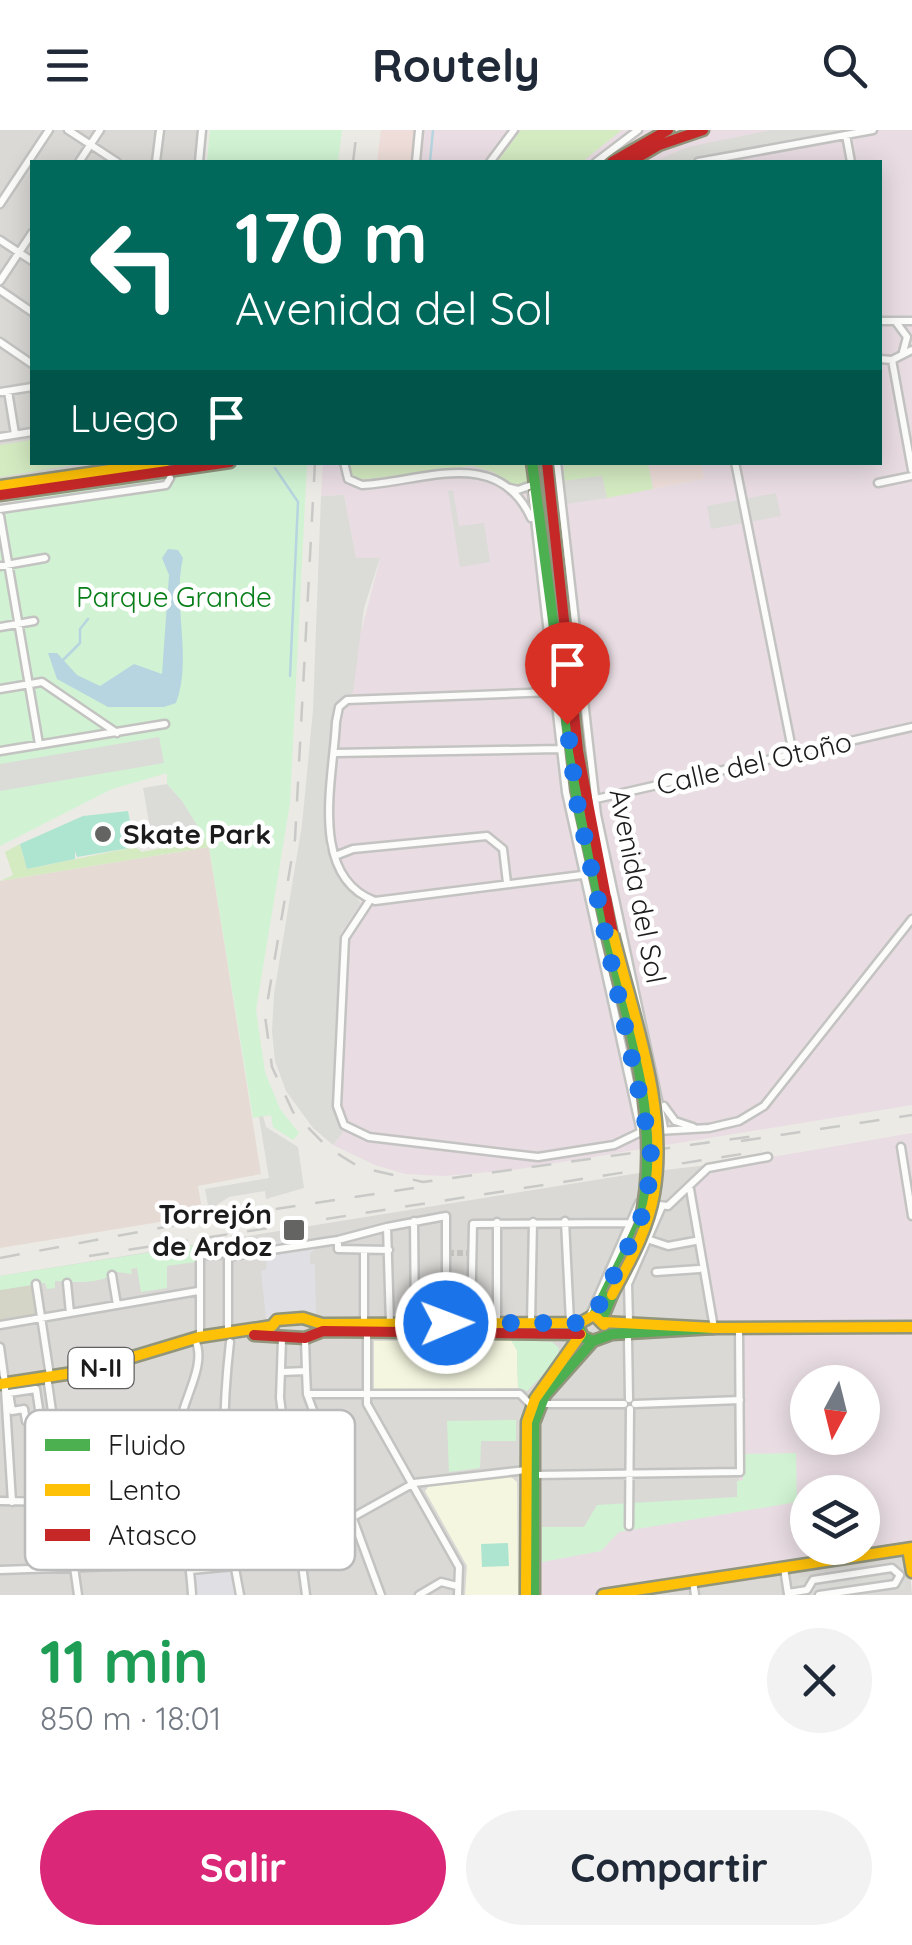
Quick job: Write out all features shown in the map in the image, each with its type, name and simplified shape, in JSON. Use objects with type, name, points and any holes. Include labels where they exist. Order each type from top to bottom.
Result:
[{"type":"main road","points":[[616,160],[668,130]]},
{"type":"main road","points":[[633,160],[659,145],[703,130]]},
{"type":"main road","points":[[0,486],[144,465]]},
{"type":"main road","points":[[0,494],[208,465]]},
{"type":"main road","name":"Avenida del Sol","points":[[547,465],[578,751],[610,915],[610,934]]},
{"type":"main road","name":"Avenida del Sol","points":[[534,467],[577,802],[654,1119],[658,1164],[646,1225],[597,1318]]},
{"type":"main road","points":[[526,1595],[530,1472],[537,1410],[567,1367],[598,1338],[597,1318]]},
{"type":"main road","points":[[534,1595],[526,1433],[532,1406],[565,1360],[578,1328],[597,1318],[628,1324],[714,1328],[912,1327]]},
{"type":"main road","name":"N-II","points":[[275,1333],[277,1320],[310,1331]]},
{"type":"main road","name":"N-II","points":[[365,1328],[415,1323],[532,1323],[578,1328]]},
{"type":"main road","name":"N-II","points":[[2,1387],[49,1380],[199,1340],[229,1336],[365,1328],[554,1334],[578,1328]]},
{"type":"main road","points":[[578,1328],[598,1338],[714,1328]]},
{"type":"main road","name":"N-II","points":[[199,1340],[275,1333]]},
{"type":"main road","points":[[554,1334],[565,1347],[565,1360]]},
{"type":"main road","points":[[603,1595],[910,1549],[912,1572]]},
{"type":"street","points":[[0,204],[49,130]]},
{"type":"street","points":[[68,130],[114,160]]},
{"type":"street","points":[[80,160],[100,130]]},
{"type":"street","points":[[156,160],[160,130]]},
{"type":"street","points":[[199,160],[202,130]]},
{"type":"street","points":[[416,160],[420,130]]},
{"type":"street","points":[[492,160],[514,130]]},
{"type":"street","points":[[599,160],[638,130]]},
{"type":"street","points":[[709,160],[872,130]]},
{"type":"street","points":[[846,135],[851,160]]},
{"type":"street","points":[[0,281],[30,236]]},
{"type":"street","points":[[0,240],[30,260]]},
{"type":"street","points":[[0,290],[30,311]]},
{"type":"street","points":[[882,318],[912,321]]},
{"type":"street","points":[[882,359],[892,360],[908,351],[907,337],[896,322]]},
{"type":"street","points":[[0,342],[30,363]]},
{"type":"street","points":[[878,483],[912,473],[892,360]]},
{"type":"street","points":[[15,434],[4,391],[30,387]]},
{"type":"street","points":[[0,436],[30,432]]},
{"type":"street","points":[[345,465],[348,478],[370,484],[473,470],[506,487],[518,490],[532,485]]},
{"type":"street","name":"Avenida del Sol","points":[[556,465],[601,835],[664,1128]]},
{"type":"street","points":[[736,465],[793,754]]},
{"type":"street","name":"Avenida del Sol","points":[[534,467],[534,524],[559,748],[582,875],[641,1132]]},
{"type":"street","points":[[39,744],[4,565],[0,513],[166,485],[170,478]]},
{"type":"street","points":[[506,487],[526,507],[534,524]]},
{"type":"street","points":[[4,565],[45,558]]},
{"type":"street","points":[[0,626],[34,621]]},
{"type":"street","points":[[0,689],[42,682],[117,732]]},
{"type":"street","points":[[370,900],[335,856],[329,835],[337,713],[350,698],[552,692]]},
{"type":"street","points":[[0,751],[165,724]]},
{"type":"street","name":"Calle del Otoño","points":[[596,799],[912,727]]},
{"type":"street","points":[[335,753],[559,748]]},
{"type":"street","points":[[601,835],[610,915]]},
{"type":"street","points":[[335,856],[353,849],[487,836],[502,849],[507,883]]},
{"type":"street","points":[[582,875],[370,900],[345,938],[337,1106],[350,1131],[369,1137],[538,1157],[628,1142],[641,1132],[739,1121],[764,1106],[912,919]]},
{"type":"street","points":[[660,1098],[675,1121],[699,1128]]},
{"type":"street","points":[[901,1147],[912,1216]]},
{"type":"street","points":[[628,1324],[628,1284],[662,1206],[690,1189],[708,1168],[768,1157]]},
{"type":"street","points":[[690,1189],[714,1328]]},
{"type":"street","points":[[597,1318],[640,1202],[662,1206]]},
{"type":"street","points":[[185,1410],[199,1340],[200,1255],[338,1240],[444,1214],[446,1323]]},
{"type":"street","points":[[414,1221],[415,1323]]},
{"type":"street","points":[[565,1221],[578,1328]]},
{"type":"street","points":[[470,1323],[472,1227],[497,1222],[630,1222]]},
{"type":"street","points":[[497,1222],[497,1323]]},
{"type":"street","points":[[532,1323],[534,1222]]},
{"type":"street","points":[[387,1227],[390,1324]]},
{"type":"street","points":[[338,1240],[338,1249],[389,1250]]},
{"type":"street","points":[[650,1240],[664,1246],[695,1241]]},
{"type":"street","points":[[364,1250],[368,1404],[459,1567],[458,1591],[441,1582],[419,1595]]},
{"type":"street","points":[[224,1410],[230,1253]]},
{"type":"street","points":[[656,1272],[698,1269]]},
{"type":"street","points":[[112,1275],[117,1304]]},
{"type":"street","points":[[67,1283],[70,1312]]},
{"type":"street","points":[[36,1284],[54,1410]]},
{"type":"street","points":[[0,1325],[198,1290]]},
{"type":"street","points":[[355,1517],[414,1482],[530,1472],[740,1472],[739,1328]]},
{"type":"street","points":[[310,1331],[306,1394],[312,1410]]},
{"type":"street","points":[[275,1333],[285,1410]]},
{"type":"street","points":[[628,1339],[630,1526]]},
{"type":"street","points":[[0,1348],[12,1502]]},
{"type":"street","points":[[282,1372],[306,1371]]},
{"type":"street","points":[[25,1416],[24,1409],[12,1410],[9,1394],[36,1390],[39,1410]]},
{"type":"street","points":[[306,1394],[520,1394],[532,1406]]},
{"type":"street","points":[[546,1404],[740,1400]]},
{"type":"street","points":[[0,1501],[25,1502]]},
{"type":"street","points":[[355,1521],[381,1595]]},
{"type":"street","points":[[784,1568],[788,1594],[812,1593],[895,1584],[900,1575],[896,1568],[814,1580],[812,1593]]},
{"type":"street","points":[[0,1570],[25,1569]]},
{"type":"street","points":[[76,1570],[78,1595]]},
{"type":"street","points":[[191,1570],[192,1595]]},
{"type":"street","points":[[234,1570],[240,1595]]},
{"type":"street","points":[[301,1570],[306,1595]]},
{"type":"street","points":[[693,1582],[695,1595]]},
{"type":"shaded area","points":[[0,130],[202,130],[199,160],[30,160],[30,465],[109,465],[0,480]]},
{"type":"shaded area","points":[[381,130],[425,130],[421,160],[377,160]]},
{"type":"shaded area","points":[[425,130],[668,130],[616,160],[421,160]]},
{"type":"shaded area","points":[[703,130],[912,130],[912,1105],[513,1170],[444,1176],[405,1174],[333,1145],[343,1132],[332,1104],[340,934],[361,901],[331,861],[325,831],[333,712],[344,697],[380,559],[356,558],[344,495],[321,496],[323,465],[532,465],[578,802],[585,801],[547,465],[648,465],[654,489],[704,479],[701,465],[882,465],[882,160],[635,160]]},
{"type":"shaded area","points":[[771,130],[853,130],[690,160],[658,160],[688,147]]},
{"type":"shaded area","points":[[648,465],[701,465],[704,479],[653,489]]},
{"type":"shaded area","points":[[602,476],[607,498],[566,504],[564,481]]},
{"type":"shaded area","points":[[453,490],[459,526],[484,523],[490,562],[460,567],[448,491]]},
{"type":"shaded area","points":[[776,493],[781,516],[711,529],[707,506]]},
{"type":"shaded area","points":[[344,495],[356,558],[380,558],[364,608],[353,692],[336,704],[329,753],[326,847],[345,885],[361,903],[340,934],[332,1104],[343,1132],[333,1145],[313,1128],[286,1091],[275,1061],[272,1031],[274,994],[302,825],[313,710],[321,496]]},
{"type":"shaded area","points":[[159,737],[164,763],[0,791],[0,764]]},
{"type":"shaded area","points":[[167,784],[203,835],[153,845],[143,788]]},
{"type":"shaded area","points":[[209,847],[261,1174],[198,1186],[203,1215],[0,1248],[0,881]]},
{"type":"shaded area","points":[[263,1116],[266,1127],[298,1147],[304,1188],[266,1199],[265,1191],[229,1197],[209,1210],[205,1189],[269,1178],[259,1117]]},
{"type":"shaded area","points":[[912,1133],[912,1572],[908,1550],[880,1554],[880,1475],[790,1475],[790,1565],[806,1565],[603,1595],[534,1595],[534,1562],[598,1548],[609,1530],[740,1510],[739,1329],[714,1328],[690,1189],[708,1168]]},
{"type":"shaded area","points":[[734,1162],[740,1511],[534,1595],[0,1595],[0,1276],[639,1173]]},
{"type":"shaded area","points":[[316,1240],[310,1264],[315,1264],[316,1318],[266,1320],[261,1270],[266,1270],[268,1242]]},
{"type":"shaded area","points":[[32,1285],[36,1315],[0,1320],[0,1290]]},
{"type":"shaded area","points":[[511,1340],[517,1350],[518,1388],[374,1389],[374,1341]]},
{"type":"shaded area","points":[[509,1475],[517,1482],[518,1595],[465,1595],[467,1566],[425,1491],[429,1486]]},
{"type":"shaded area","points":[[908,1549],[912,1595],[603,1595],[802,1565],[880,1565],[880,1553]]},
{"type":"shaded area","points":[[896,1562],[902,1567],[906,1589],[864,1595],[800,1595],[798,1578]]},
{"type":"shaded area","points":[[186,1570],[236,1570],[242,1595],[187,1595]]},
{"type":"green space","points":[[210,130],[342,130],[338,160],[207,160]]},
{"type":"green space","points":[[521,130],[622,130],[584,160],[498,160]]},
{"type":"green space","points":[[30,440],[30,465],[74,465],[0,477],[0,445]]},
{"type":"green space","name":"Parque Grande","points":[[243,465],[307,465],[290,803],[256,1010],[265,1072],[280,1109],[299,1133],[293,1140],[273,1127],[271,1115],[253,1118],[209,847],[182,801],[167,784],[167,773],[112,789],[0,846],[0,509],[16,507],[15,499]]},
{"type":"green space","points":[[349,465],[527,465],[528,485],[516,487],[493,472],[472,466],[359,480],[350,475]]},
{"type":"green space","points":[[564,465],[648,465],[653,489],[607,498],[602,476],[564,481]]},
{"type":"green space","points":[[128,811],[135,847],[77,857],[75,851],[75,859],[27,869],[20,844],[83,816]]},
{"type":"green space","points":[[205,839],[209,847],[0,881],[13,875],[5,852],[20,844],[27,869],[135,847],[142,852]]},
{"type":"green space","points":[[197,1245],[196,1262],[167,1266],[167,1288],[141,1292],[137,1268],[131,1269],[132,1274],[117,1272],[95,1281],[55,1281],[55,1288],[47,1289],[45,1283],[0,1290],[0,1276]]},
{"type":"green space","points":[[511,1340],[552,1342],[559,1348],[558,1359],[527,1391],[518,1388],[517,1350]]},
{"type":"green space","points":[[516,1420],[516,1441],[481,1441],[480,1468],[449,1472],[447,1421]]},
{"type":"green space","points":[[743,1454],[796,1455],[796,1475],[790,1475],[790,1503],[619,1532],[601,1551],[542,1562],[542,1527],[584,1527],[597,1505],[737,1497],[737,1481],[743,1480]]},
{"type":"green space","points":[[508,1543],[509,1566],[482,1567],[481,1544]]},
{"type":"water","points":[[168,549],[178,550],[183,558],[183,668],[176,703],[164,707],[108,707],[57,679],[48,653],[57,653],[77,675],[100,686],[134,664],[162,674],[169,575],[162,558]]},
{"type":"waterway","points":[[430,160],[433,130]]},
{"type":"waterway","points":[[275,468],[298,502],[290,676]]},
{"type":"waterway","points":[[62,661],[80,643],[80,629],[88,619]]},
{"type":"tunnel","points":[[448,1253],[467,1253]]},
{"type":"railway","points":[[353,160],[357,130]]},
{"type":"railway","points":[[315,465],[295,839],[265,1016],[272,1067],[293,1112],[327,1147],[359,1167],[423,1182],[754,1136]]},
{"type":"railway","points":[[741,1141],[912,1115]]},
{"type":"railway","points":[[89,1256],[761,1151]]},
{"type":"railway","points":[[0,1258],[197,1221],[414,1188]]},
{"type":"traffic: fast","points":[[532,465],[577,802],[607,935]]},
{"type":"traffic: fast","points":[[607,935],[633,1042],[645,1114],[646,1186],[640,1223]]},
{"type":"traffic: fast","points":[[594,1315],[640,1223]]},
{"type":"traffic: fast","points":[[602,1319],[612,1295]]},
{"type":"traffic: fast","points":[[579,1328],[583,1337],[593,1341],[612,1334],[714,1328]]},
{"type":"traffic: fast","points":[[534,1595],[534,1423],[545,1395],[593,1341]]},
{"type":"traffic: slow","points":[[0,486],[144,465]]},
{"type":"traffic: slow","points":[[612,1295],[647,1220],[657,1162],[657,1129],[647,1063],[613,934]]},
{"type":"traffic: slow","points":[[580,1323],[594,1315],[604,1325]]},
{"type":"traffic: slow","points":[[0,1384],[86,1371],[199,1337],[272,1326],[277,1320],[303,1318],[322,1324],[580,1323]]},
{"type":"traffic: slow","points":[[603,1322],[714,1328],[912,1327]]},
{"type":"traffic: slow","points":[[526,1595],[527,1422],[535,1399],[581,1334]]},
{"type":"traffic: slow","points":[[603,1595],[912,1548]]},
{"type":"traffic: slow","points":[[908,1549],[912,1572]]},
{"type":"traffic: jam","points":[[616,160],[668,130]]},
{"type":"traffic: jam","points":[[633,160],[659,145],[703,130]]},
{"type":"traffic: jam","points":[[0,495],[209,465]]},
{"type":"traffic: jam","points":[[547,465],[578,751],[613,934]]},
{"type":"traffic: jam","points":[[254,1335],[305,1338],[323,1331],[580,1334]]},
{"type":"place","name":"Skate Park","points":[[103,834]]},
{"type":"place","name":"Torrejón de Ardoz","points":[[294,1230]]},
{"type":"route","points":[[446,1323],[580,1323],[594,1315],[633,1238],[648,1195],[650,1132],[577,802],[567,724]]}]
